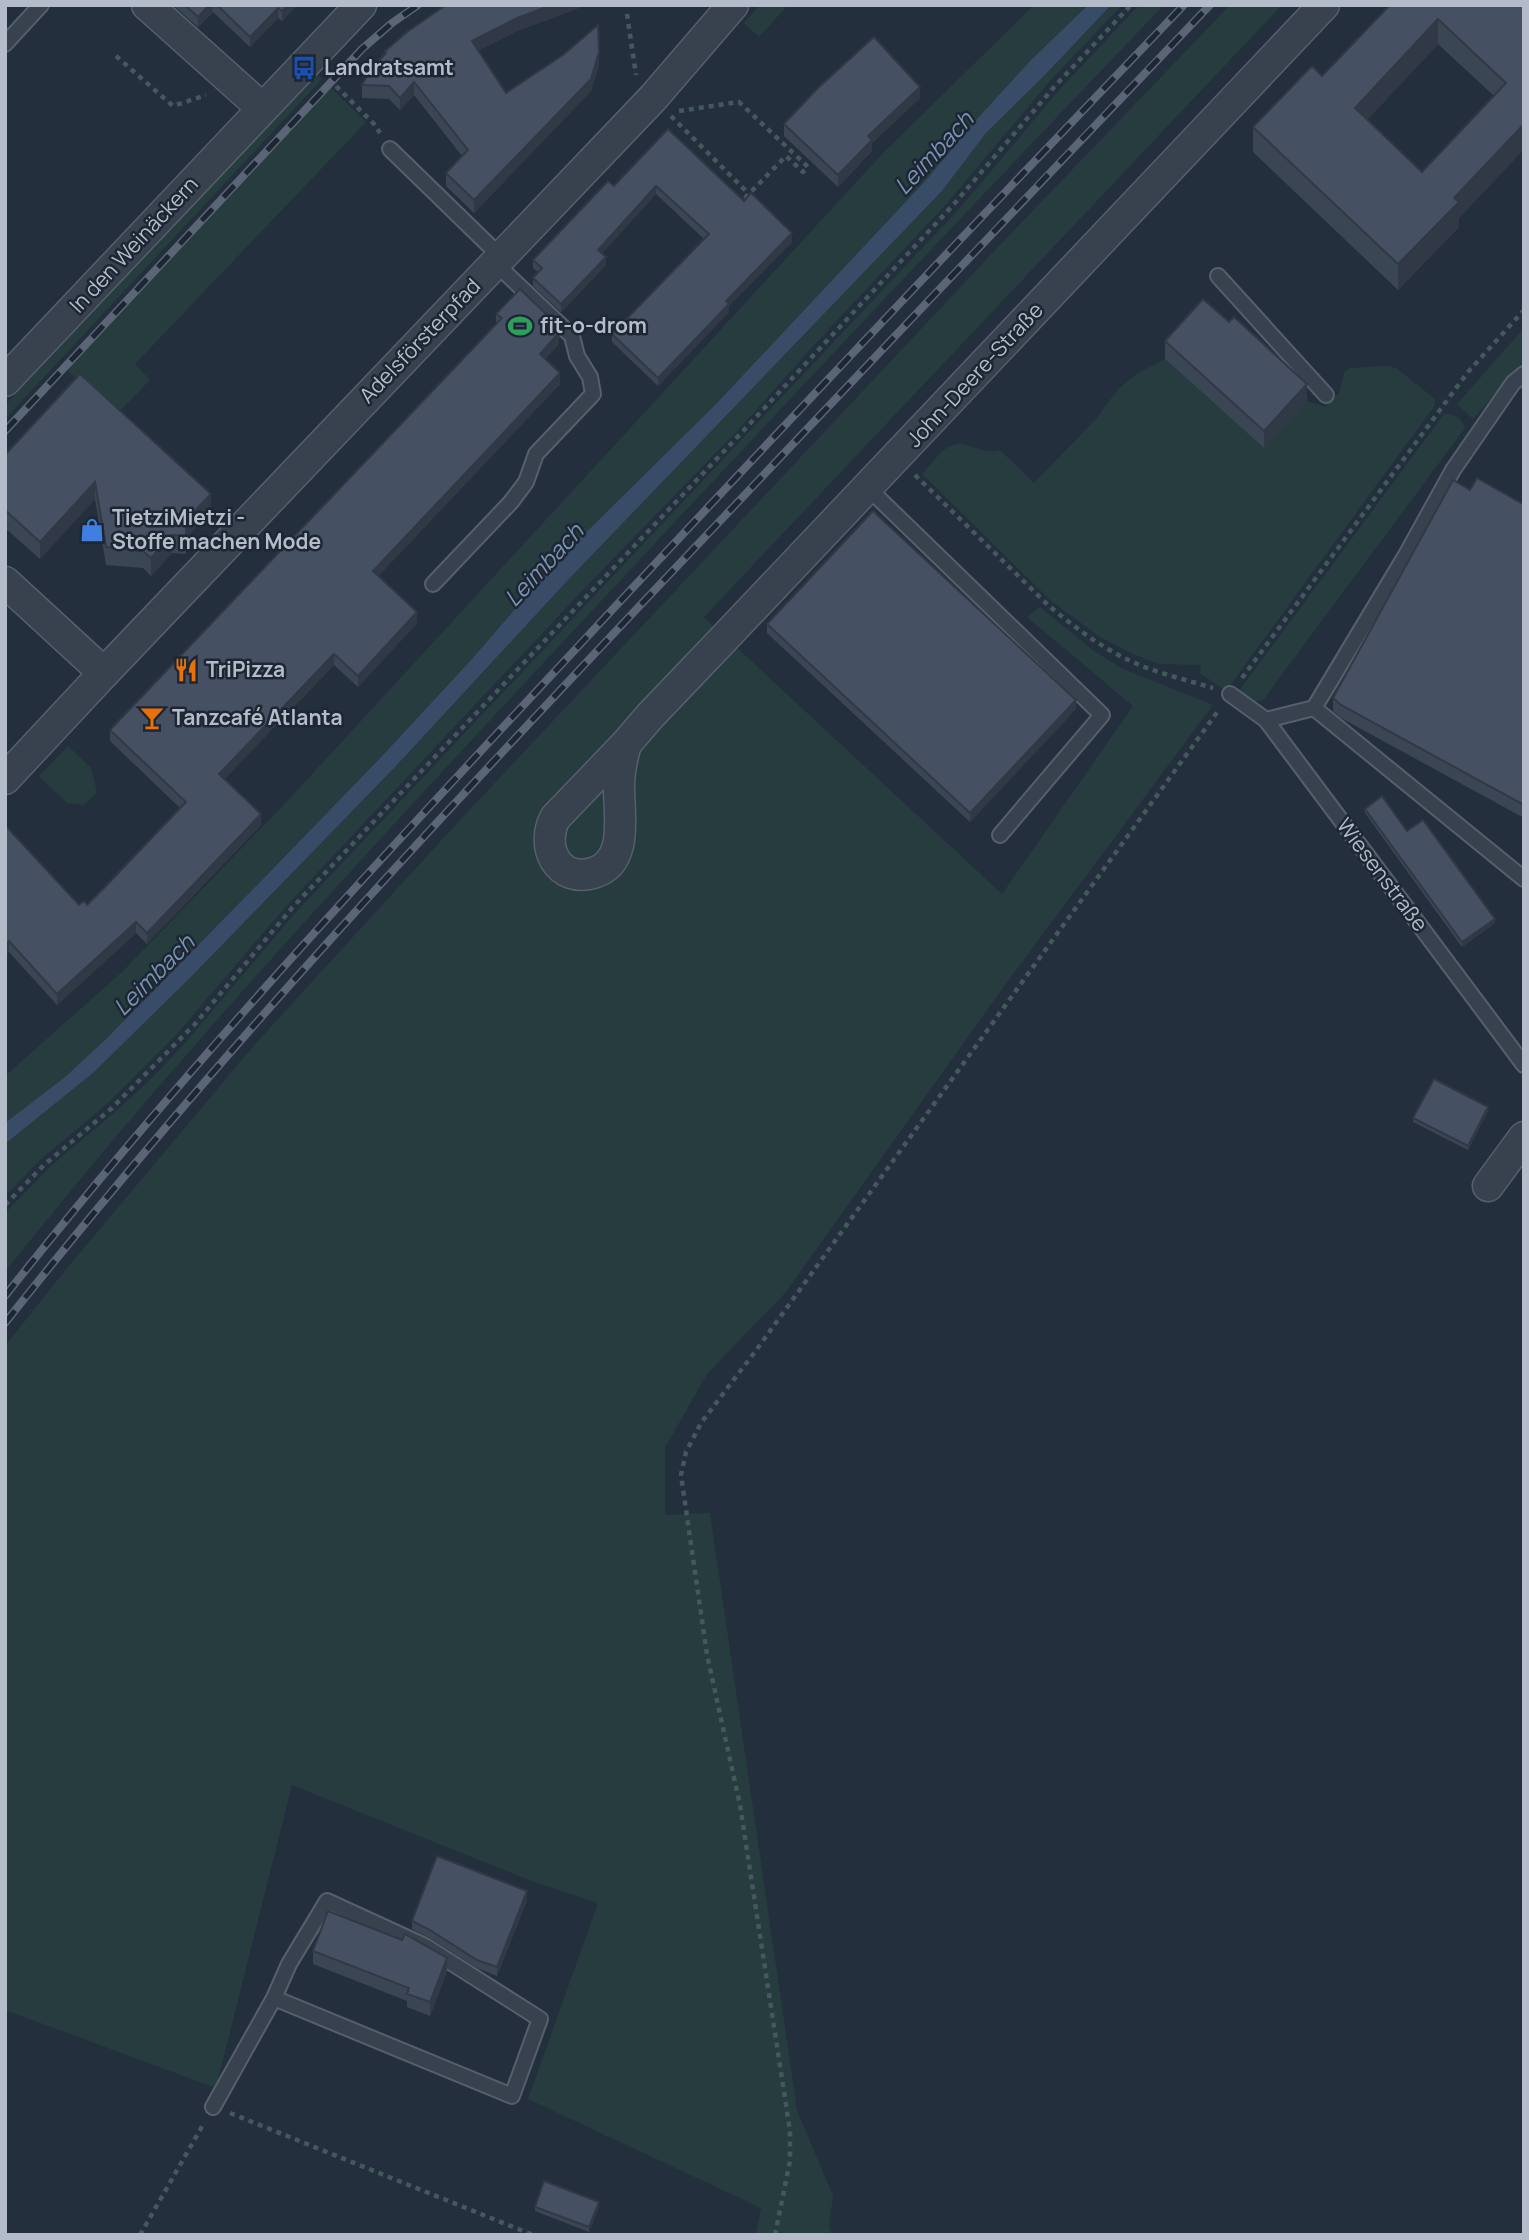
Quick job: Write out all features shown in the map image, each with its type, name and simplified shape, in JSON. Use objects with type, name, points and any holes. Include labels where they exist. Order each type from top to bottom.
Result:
[{"type":"street","points":[[148,5],[262,108]]},
{"type":"street","name":"In den Weinäckern","points":[[5,381],[361,5]]},
{"type":"street","name":"Adelsförsterpfad","points":[[5,779],[657,94],[733,5]]},
{"type":"street","name":"John-Deere-Straße","points":[[626,744],[1324,5]]},
{"type":"street","points":[[5,582],[104,673]]},
{"type":"street","points":[[1488,1186],[1524,1137]]},
{"type":"lane","points":[[5,44],[41,5]]},
{"type":"lane","points":[[390,149],[572,337],[577,356],[590,377],[593,394],[536,454],[526,482],[511,502],[433,584]]},
{"type":"lane","points":[[1218,276],[1326,395]]},
{"type":"lane","points":[[1266,720],[1314,708],[1406,555],[1453,470],[1513,383],[1524,374]]},
{"type":"lane","points":[[868,488],[1102,715],[1000,835]]},
{"type":"lane","name":"Wiesenstraße","points":[[1230,694],[1266,720],[1524,1065]]},
{"type":"lane","points":[[1314,708],[1524,879]]},
{"type":"lane","points":[[214,2106],[274,1998],[289,1964],[327,1901],[425,1946],[540,2019],[512,2096],[274,1998]]},
{"type":"path","points":[[5,1205],[44,1165],[112,1108],[195,1024],[292,908],[954,204],[1055,86],[1130,5]]},
{"type":"path","points":[[627,13],[636,76],[657,94]]},
{"type":"path","points":[[116,56],[173,106],[232,83]]},
{"type":"path","points":[[310,60],[374,124],[390,149]]},
{"type":"path","points":[[734,210],[750,194],[786,156],[803,172],[808,167],[739,102],[668,113],[750,194]]},
{"type":"path","points":[[775,2235],[790,2161],[790,2131],[740,1804],[707,1655],[681,1475],[686,1452],[701,1423],[1230,694],[1468,372],[1524,310]]},
{"type":"path","points":[[897,458],[1048,605],[1097,642],[1143,666],[1230,694]]},
{"type":"path","points":[[140,2235],[214,2106],[533,2235]]},
{"type":"green space","points":[[760,5],[788,5],[759,37],[744,23]]},
{"type":"green space","points":[[1034,5],[1088,5],[1031,60],[927,179],[717,403],[554,564],[471,660],[262,880],[106,1039],[65,1077],[5,1123],[5,1076],[122,972],[292,796],[884,152]]},
{"type":"green space","points":[[1111,5],[1122,5],[1050,81],[949,201],[741,427],[581,592],[288,904],[176,1035],[108,1103],[40,1160],[5,1196],[5,1144],[93,1073],[190,978],[396,766],[569,579],[942,191],[986,133]]},
{"type":"green space","points":[[1139,5],[1164,5],[778,412],[339,884],[202,1036],[5,1272],[5,1213],[52,1165],[151,1079],[185,1043],[296,912],[959,209],[1060,89]]},
{"type":"green space","points":[[1230,5],[1282,5],[704,617],[1002,894],[1133,706],[1027,617],[1040,607],[1090,648],[1121,668],[1213,705],[994,1000],[786,1292],[707,1374],[665,1448],[665,1515],[710,1513],[797,2110],[833,2196],[829,2225],[831,2235],[756,2235],[761,2208],[528,2099],[598,1903],[529,1880],[292,1785],[216,2088],[5,2010],[5,1346],[256,1043],[459,821],[999,246]]},
{"type":"green space","points":[[317,74],[322,79],[5,419],[5,405]]},
{"type":"green space","points":[[331,88],[366,122],[135,364],[150,380],[115,416],[67,370]]},
{"type":"green space","points":[[1524,328],[1524,363],[1473,419],[1457,404]]},
{"type":"green space","points":[[1165,359],[1264,448],[1307,401],[1325,407],[1339,393],[1344,372],[1350,368],[1396,368],[1435,399],[1435,405],[1226,691],[1200,673],[1201,665],[1158,664],[1100,637],[1051,601],[922,474],[947,448],[962,444],[987,451],[1000,450],[1034,483],[1096,419],[1119,388],[1137,374]]},
{"type":"green space","points":[[1444,414],[1457,417],[1465,428],[1263,700],[1246,703],[1235,696]]},
{"type":"green space","points":[[68,746],[91,768],[97,792],[84,805],[67,803],[39,776]]},
{"type":"water","points":[[1088,5],[1111,5],[986,133],[942,191],[569,579],[396,766],[190,978],[93,1073],[5,1144],[5,1123],[65,1077],[106,1039],[262,880],[471,660],[554,564],[717,403],[927,179],[1031,60]]},
{"type":"building","points":[[185,5],[209,5],[198,17]]},
{"type":"building","points":[[217,5],[288,5],[282,11],[278,8],[250,37]]},
{"type":"building","points":[[446,5],[552,5],[517,18],[472,41],[506,93],[563,55],[598,25],[599,52],[591,79],[474,200],[446,173],[468,150],[414,82],[400,98],[389,86],[362,85],[385,51]]},
{"type":"building","points":[[1390,5],[1524,5],[1524,124],[1454,198],[1459,202],[1398,264],[1253,127],[1312,66],[1322,76]],"holes":[[[1438,19],[1506,83],[1422,172],[1355,108]]]},
{"type":"building","points":[[874,37],[920,87],[868,136],[872,140],[838,175],[784,124],[818,88]]},
{"type":"building","points":[[668,129],[744,201],[751,193],[792,233],[726,301],[729,304],[658,378],[612,334],[709,234],[656,186],[598,250],[606,257],[561,304],[533,278],[542,268],[533,260],[608,181],[614,186]]},
{"type":"building","points":[[520,289],[547,315],[543,319],[559,333],[540,354],[560,373],[373,571],[417,612],[358,676],[334,654],[219,774],[261,814],[147,933],[136,922],[57,994],[9,941],[5,945],[5,825],[79,905],[84,901],[87,905],[104,888],[186,802],[110,730],[502,318],[496,314]]},
{"type":"building","points":[[1203,299],[1229,322],[1234,317],[1307,384],[1264,431],[1165,341]]},
{"type":"building","points":[[80,374],[211,494],[186,520],[186,536],[172,535],[151,558],[143,551],[106,547],[95,482],[40,542],[5,510],[5,455]]},
{"type":"building","points":[[1477,478],[1523,504],[1524,502],[1524,805],[1341,705],[1333,698],[1453,480],[1470,490]]},
{"type":"building","points":[[873,511],[1076,700],[970,813],[767,624]]},
{"type":"building","points":[[1382,796],[1407,831],[1423,820],[1495,919],[1462,942],[1365,809]]},
{"type":"building","points":[[1434,1079],[1488,1107],[1468,1146],[1413,1118]]},
{"type":"building","points":[[437,1856],[527,1891],[497,1967],[477,1960],[412,1921]]},
{"type":"building","points":[[328,1911],[402,1940],[405,1934],[447,1958],[430,2002],[407,1994],[409,1988],[313,1951]]},
{"type":"building","points":[[544,2181],[599,2202],[589,2227],[535,2207]]},
{"type":"railway","points":[[5,431],[362,49],[418,5]]},
{"type":"railway","points":[[5,1296],[201,1060],[406,832],[783,427],[1184,5]]},
{"type":"railway","points":[[5,1323],[163,1130],[327,943],[495,759],[1210,5]]},
{"type":"place","name":"Landratsamt","points":[[304,68]]},
{"type":"place","name":"fit-o-drom","points":[[520,326]]},
{"type":"place","name":"TietziMietzi - Stoffe machen Mode","points":[[92,530]]},
{"type":"place","name":"TriPizza","points":[[186,670]]},
{"type":"place","name":"Tanzcafé Atlanta","points":[[152,718]]},
{"type":"water label","name":"Leimbach","points":[[934,153]]},
{"type":"water label","name":"Leimbach","points":[[544,565]]},
{"type":"water label","name":"Leimbach","points":[[154,975]]}]
